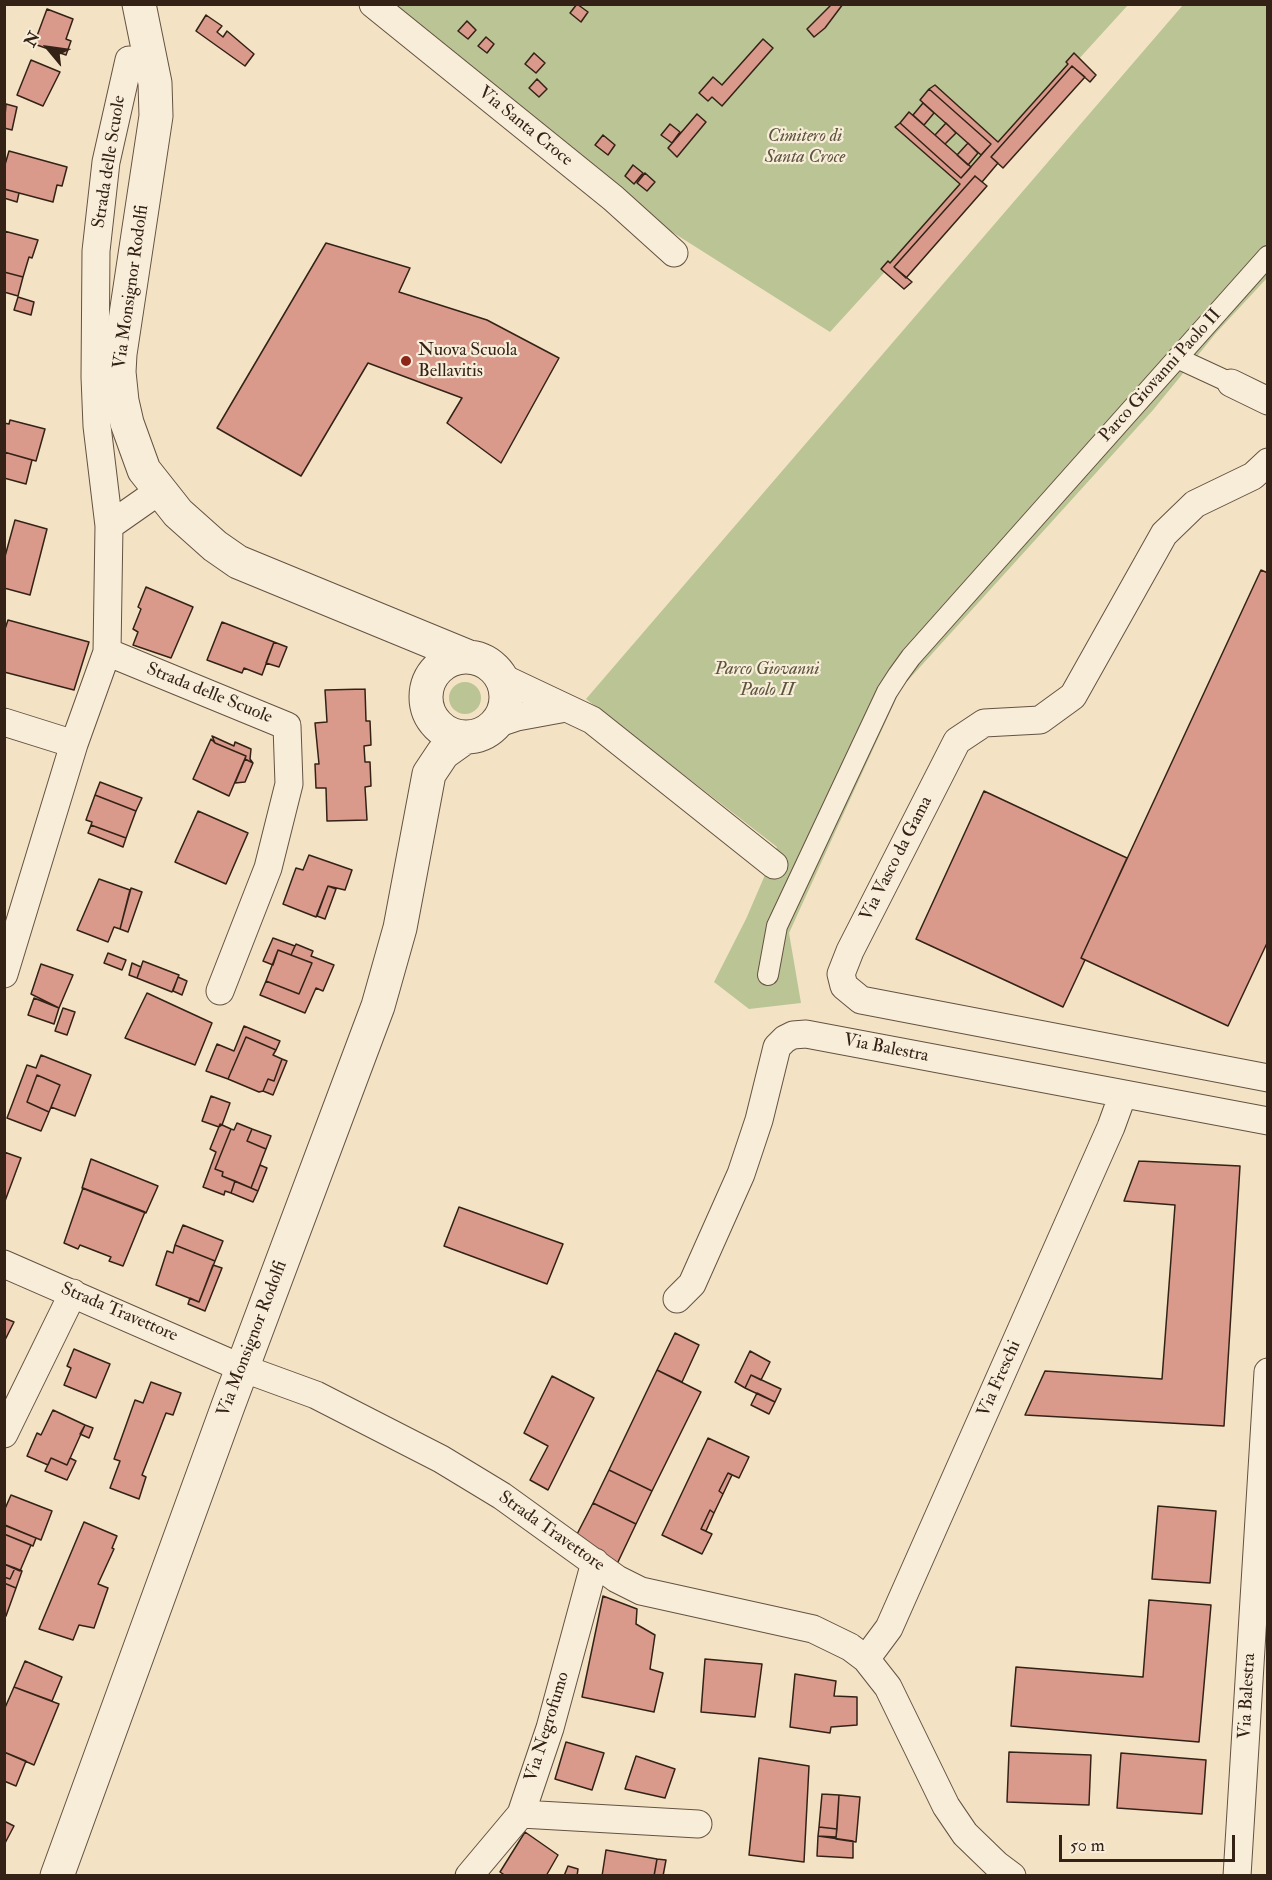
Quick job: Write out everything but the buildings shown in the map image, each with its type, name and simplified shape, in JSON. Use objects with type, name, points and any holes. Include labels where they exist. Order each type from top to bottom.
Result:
[{"type":"street","name":"Via Monsignor Rodolfi","points":[[139,4],[155,83],[156,116],[120,354],[122,401],[135,449],[144,470],[159,491],[201,534],[238,562],[405,632],[482,660],[501,677]]},
{"type":"street","name":"Via Santa Croce","points":[[373,4],[613,198],[674,253]]},
{"type":"street","name":"Strada delle Scuole","points":[[4,974],[74,744],[107,652],[109,526],[95,387],[96,265],[106,162],[129,60]]},
{"type":"street","name":"Strada delle Scuole","points":[[96,265],[112,256],[135,254]]},
{"type":"street","name":"Parco Giovanni Paolo II","points":[[768,975],[777,926],[887,692],[911,657],[1268,256]]},
{"type":"street","points":[[1177,358],[1268,401]]},
{"type":"street","name":"Via Vasco da Gama","points":[[1268,462],[1253,477],[1195,504],[1164,534],[1073,696],[1040,720],[984,723],[957,741],[850,951],[841,974],[844,986],[861,1000],[1268,1078]]},
{"type":"street","points":[[109,526],[159,491]]},
{"type":"street","name":"Via Monsignor Rodolfi","points":[[405,632],[424,669],[429,705]]},
{"type":"street","name":"Strada delle Scuole","points":[[107,652],[287,726],[289,784],[284,805],[268,868],[220,992]]},
{"type":"street","name":"Via Monsignor Rodolfi","points":[[423,796],[429,680],[450,660],[469,657]]},
{"type":"street","points":[[501,677],[592,720],[797,883]]},
{"type":"street","points":[[496,724],[506,701],[501,677]]},
{"type":"street","points":[[429,705],[451,735],[464,738]]},
{"type":"street","points":[[496,724],[517,717],[566,708]]},
{"type":"street","points":[[4,722],[74,744]]},
{"type":"street","name":"Via Monsignor Rodolfi","points":[[57,1875],[242,1368],[378,1006],[400,928],[423,796],[429,774],[443,753],[464,738],[476,737],[496,724]]},
{"type":"street","name":"Via Balestra","points":[[677,1299],[692,1284],[741,1174],[759,1120],[777,1047],[784,1039],[794,1035],[806,1034],[1268,1121]]},
{"type":"street","name":"Via Freschi","points":[[866,1659],[877,1647],[894,1618],[1107,1137],[1123,1094]]},
{"type":"street","name":"Strada Travettore","points":[[4,1264],[242,1368],[316,1395],[441,1460],[502,1496],[617,1578],[641,1591],[813,1629],[850,1647],[866,1659],[898,1704],[953,1816],[980,1850],[1012,1875]]},
{"type":"street","points":[[4,1434],[73,1293]]},
{"type":"street","name":"Via Balestra","points":[[1237,1875],[1268,1372]]},
{"type":"street","name":"Via Negrofumo","points":[[469,1875],[521,1814],[550,1728],[595,1562]]},
{"type":"street","points":[[521,1814],[698,1824]]},
{"type":"green space","name":"Cimitero di Santa Croce","points":[[378,5],[1128,5],[830,332],[620,199]]},
{"type":"green space","name":"Parco Giovanni Paolo II","points":[[1183,5],[1267,5],[1267,278],[1216,333],[1153,410],[901,688],[789,933],[801,1003],[749,1009],[714,982],[746,919],[777,847],[586,699]]},
{"type":"green space","points":[[465,682],[476,687],[481,698],[476,709],[465,714],[454,709],[449,698],[454,687]]},
{"type":"place","name":"Nuova Scuola Bellavitis","points":[[406,361]]}]
